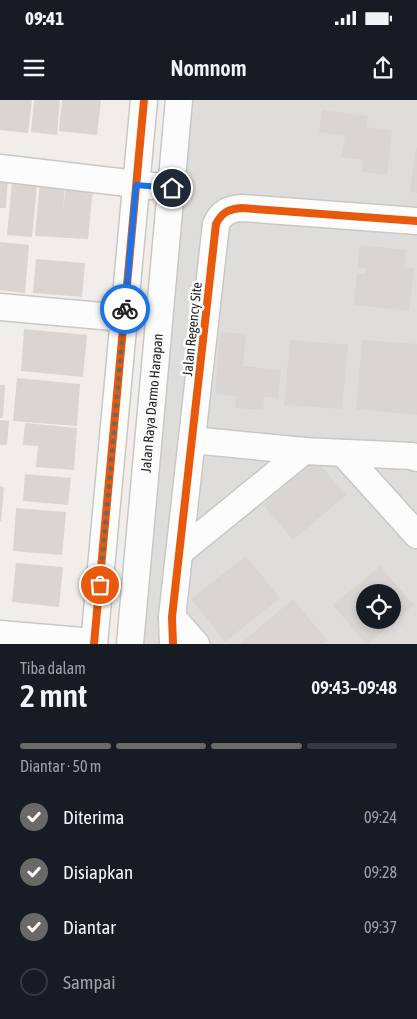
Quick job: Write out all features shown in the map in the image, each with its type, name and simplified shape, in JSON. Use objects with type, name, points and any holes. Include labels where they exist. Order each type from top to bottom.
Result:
[{"type":"street","points":[[0,634],[94,643],[144,100]]},
{"type":"street","name":"Jalan Raya Darmo Harapan","points":[[130,644],[179,100]]},
{"type":"street","points":[[0,168],[172,188]]},
{"type":"street","name":"Jalan Regency Site","points":[[173,644],[172,617],[216,224],[220,217],[226,212],[242,208],[417,221]]},
{"type":"street","points":[[0,307],[124,318]]},
{"type":"street","points":[[192,440],[304,451],[412,456],[417,458]]},
{"type":"street","points":[[180,552],[304,451]]},
{"type":"street","points":[[342,454],[417,535]]},
{"type":"street","points":[[172,617],[196,644]]},
{"type":"shaded area","points":[[189,100],[417,100],[417,644],[139,644]]},
{"type":"building","points":[[0,100],[32,100],[28,133],[0,130]]},
{"type":"building","points":[[34,100],[60,100],[57,135],[31,132]]},
{"type":"building","points":[[62,100],[101,100],[97,135],[59,131]]},
{"type":"building","points":[[322,110],[368,116],[366,127],[392,130],[387,175],[362,172],[363,160],[341,157],[345,136],[319,132]]},
{"type":"building","points":[[417,148],[417,193],[410,192]]},
{"type":"building","points":[[13,172],[38,174],[32,237],[7,235]]},
{"type":"building","points":[[0,175],[8,176],[6,208],[0,208]]},
{"type":"building","points":[[40,182],[65,185],[63,211],[66,187],[93,189],[88,239],[35,236]]},
{"type":"building","points":[[0,242],[29,245],[25,293],[0,290]]},
{"type":"building","points":[[360,245],[406,250],[404,267],[414,268],[409,311],[354,305],[357,273],[365,274],[366,268],[357,268]]},
{"type":"building","points":[[36,259],[85,263],[82,297],[33,293]]},
{"type":"building","points":[[24,329],[87,335],[83,377],[21,371]]},
{"type":"building","points":[[220,332],[246,334],[243,366],[281,370],[278,398],[264,397],[263,410],[235,408],[236,396],[215,394]]},
{"type":"building","points":[[290,340],[348,345],[342,409],[284,405]]},
{"type":"building","points":[[362,340],[417,344],[417,415],[356,409]]},
{"type":"building","points":[[17,378],[80,384],[77,426],[13,421]]},
{"type":"building","points":[[0,385],[5,385],[3,418],[0,418]]},
{"type":"building","points":[[0,420],[9,421],[7,445],[0,445]]},
{"type":"building","points":[[25,423],[77,428],[74,470],[36,467],[38,446],[23,445]]},
{"type":"building","points":[[316,460],[346,495],[293,540],[263,504]]},
{"type":"building","points":[[25,474],[71,478],[68,505],[23,501]]},
{"type":"building","points":[[0,486],[4,487],[1,521],[0,521]]},
{"type":"building","points":[[16,508],[66,512],[62,555],[13,551]]},
{"type":"building","points":[[246,556],[280,598],[225,642],[191,599]]},
{"type":"building","points":[[16,563],[63,567],[59,607],[12,602]]},
{"type":"building","points":[[380,566],[396,584],[358,584]]},
{"type":"building","points":[[356,586],[356,629],[386,629],[366,644],[333,605]]},
{"type":"building","points":[[401,590],[414,605],[401,616]]},
{"type":"building","points":[[293,599],[327,640],[323,644],[240,644]]},
{"type":"cycle path","points":[[94,644],[144,100]]},
{"type":"cycle path","points":[[173,644],[172,617],[216,224],[218,220],[226,212],[242,208],[417,221]]},
{"type":"way so far","points":[[100,585],[125,309]]},
{"type":"route","points":[[125,309],[136,185],[172,188]]}]
